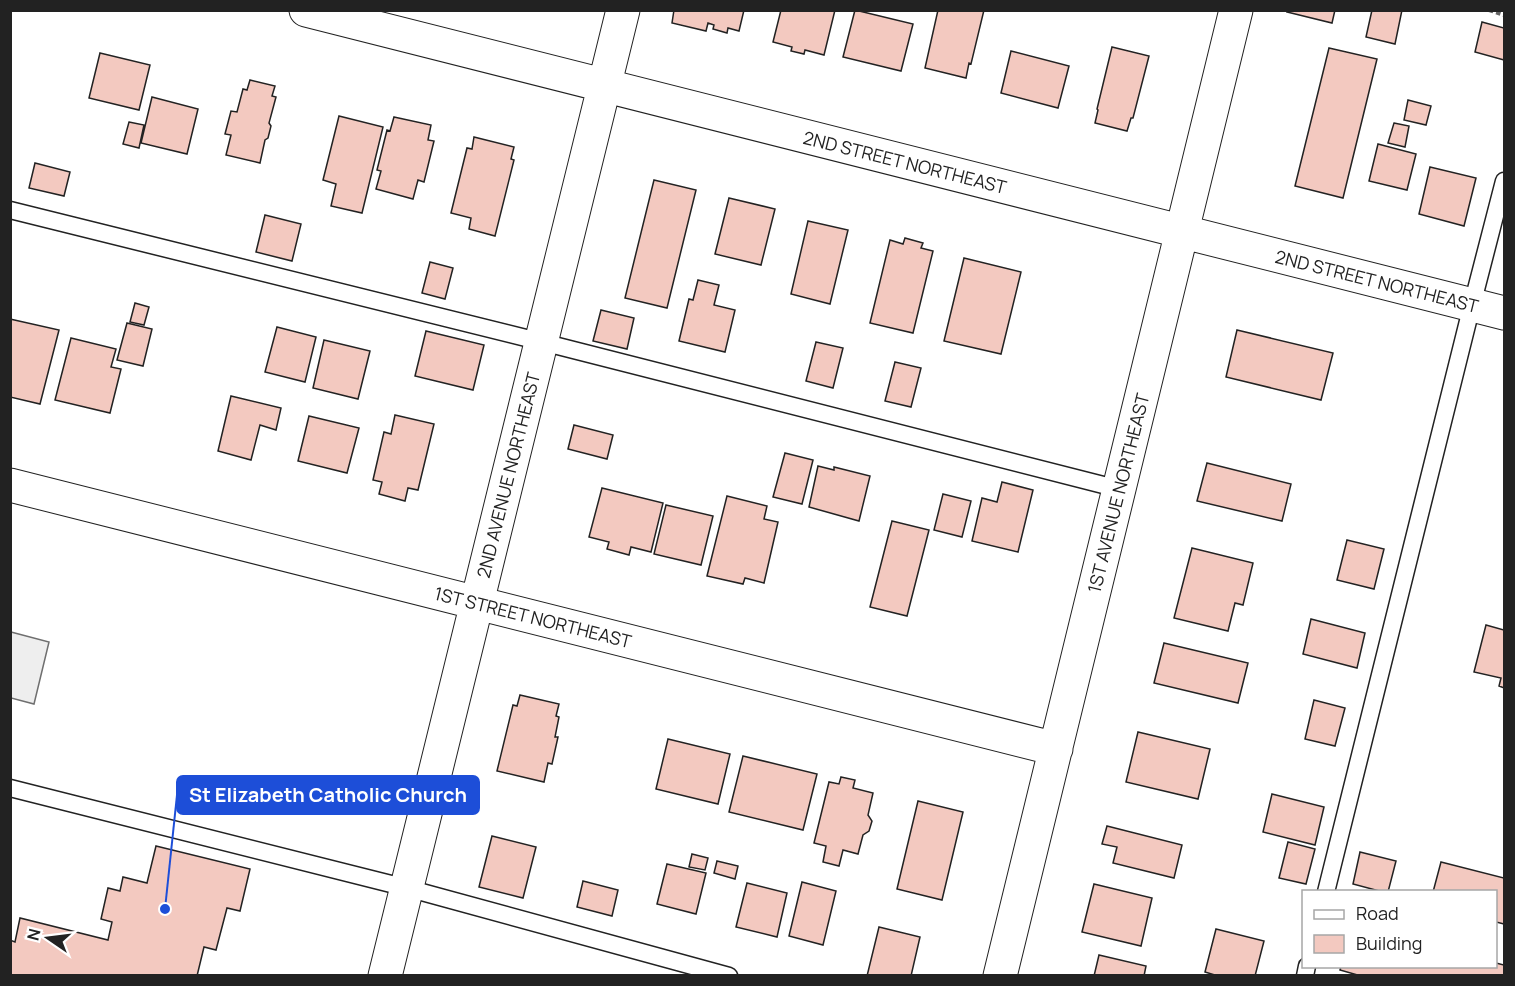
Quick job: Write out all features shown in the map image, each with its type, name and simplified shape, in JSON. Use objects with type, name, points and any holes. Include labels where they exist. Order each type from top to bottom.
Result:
[{"type":"street","name":"2ND STREET NORTHEAST","points":[[306,10],[1504,313]]},
{"type":"street","name":"2ND AVENUE NORTHEAST","points":[[385,975],[624,10]]},
{"type":"street","name":"1ST AVENUE NORTHEAST","points":[[1000,975],[1236,10]]},
{"type":"street","name":"1ST STREET NORTHEAST","points":[[10,485],[1056,749]]},
{"type":"lane","points":[[1326,890],[1504,181]]},
{"type":"lane","points":[[10,210],[1119,489]]},
{"type":"lane","points":[[10,788],[407,888],[729,975]]},
{"type":"path","points":[[1489,10],[1504,15]]},
{"type":"shaded area","points":[[11,632],[49,642],[34,704],[11,698]]},
{"type":"building","points":[[674,10],[744,10],[739,31],[728,28],[727,33],[713,29],[714,25],[708,23],[706,31],[672,23]]},
{"type":"building","points":[[781,10],[835,10],[824,55],[805,50],[804,54],[791,51],[792,47],[773,42]]},
{"type":"building","points":[[855,10],[913,24],[901,71],[843,57]]},
{"type":"building","points":[[938,10],[984,10],[966,78],[925,68]]},
{"type":"building","points":[[1288,10],[1335,10],[1332,23],[1287,12]]},
{"type":"building","points":[[1372,10],[1402,10],[1395,44],[1366,37]]},
{"type":"building","points":[[1482,22],[1504,28],[1504,60],[1475,52]]},
{"type":"building","points":[[1112,47],[1149,56],[1133,118],[1131,118],[1127,131],[1095,123]]},
{"type":"building","points":[[1329,48],[1377,59],[1343,198],[1295,186]]},
{"type":"building","points":[[1011,51],[1069,66],[1058,108],[1001,93]]},
{"type":"building","points":[[100,53],[150,65],[139,110],[89,98]]},
{"type":"building","points":[[250,80],[275,86],[272,96],[276,97],[269,123],[271,126],[260,163],[226,155],[231,135],[225,134],[231,111],[237,112],[243,89],[247,90]]},
{"type":"building","points":[[152,97],[198,109],[187,154],[141,143]]},
{"type":"building","points":[[1408,100],[1431,106],[1426,125],[1404,120]]},
{"type":"building","points":[[339,116],[383,127],[362,213],[331,206],[336,184],[323,180]]},
{"type":"building","points":[[394,117],[431,125],[428,140],[434,141],[424,182],[418,180],[413,199],[376,189],[381,171],[377,170],[387,130],[390,131]]},
{"type":"building","points":[[129,122],[144,125],[139,148],[123,144]]},
{"type":"building","points":[[1394,123],[1409,126],[1405,147],[1388,143]]},
{"type":"building","points":[[474,137],[514,147],[511,159],[514,160],[495,236],[469,229],[471,218],[451,213],[467,148],[472,149]]},
{"type":"building","points":[[1378,144],[1416,154],[1407,190],[1369,181]]},
{"type":"building","points":[[35,163],[70,172],[64,196],[29,188]]},
{"type":"building","points":[[1430,167],[1476,178],[1464,226],[1419,214]]},
{"type":"building","points":[[654,180],[696,190],[667,308],[625,298]]},
{"type":"building","points":[[729,198],[775,209],[761,265],[715,254]]},
{"type":"building","points":[[265,215],[301,224],[292,261],[256,252]]},
{"type":"building","points":[[808,221],[848,230],[830,304],[791,294]]},
{"type":"building","points":[[905,238],[923,243],[921,248],[933,251],[913,333],[870,323],[890,240],[903,244]]},
{"type":"building","points":[[964,258],[1021,272],[1001,354],[944,341]]},
{"type":"building","points":[[430,262],[453,268],[445,299],[422,293]]},
{"type":"building","points":[[698,280],[719,285],[714,305],[735,310],[725,352],[679,341],[689,299],[693,300]]},
{"type":"building","points":[[135,303],[149,307],[144,325],[130,322]]},
{"type":"building","points":[[601,310],[634,318],[627,349],[593,341]]},
{"type":"building","points":[[10,319],[59,330],[40,404],[10,397]]},
{"type":"building","points":[[127,323],[152,329],[143,366],[117,360]]},
{"type":"building","points":[[277,327],[316,337],[305,382],[265,372]]},
{"type":"building","points":[[1237,330],[1333,353],[1321,400],[1226,377]]},
{"type":"building","points":[[426,331],[484,345],[473,390],[415,376]]},
{"type":"building","points":[[71,338],[116,349],[111,367],[121,369],[110,413],[55,400]]},
{"type":"building","points":[[324,340],[370,351],[358,399],[313,388]]},
{"type":"building","points":[[816,342],[843,348],[833,388],[806,381]]},
{"type":"building","points":[[895,362],[921,368],[911,407],[885,401]]},
{"type":"building","points":[[231,396],[281,408],[276,430],[260,425],[251,460],[218,451]]},
{"type":"building","points":[[395,415],[434,424],[418,490],[408,488],[405,501],[379,494],[382,482],[373,480],[384,432],[391,434]]},
{"type":"building","points":[[309,416],[359,428],[347,473],[298,461]]},
{"type":"building","points":[[574,425],[613,435],[607,459],[568,449]]},
{"type":"building","points":[[785,453],[813,460],[802,504],[773,497]]},
{"type":"building","points":[[1207,463],[1291,484],[1282,521],[1197,501]]},
{"type":"building","points":[[818,466],[834,470],[834,467],[870,476],[859,521],[809,507]]},
{"type":"building","points":[[1002,482],[1033,490],[1018,552],[972,541],[982,498],[997,502]]},
{"type":"building","points":[[602,488],[663,503],[651,552],[631,547],[629,555],[607,549],[609,542],[589,537]]},
{"type":"building","points":[[943,494],[971,501],[962,537],[934,530]]},
{"type":"building","points":[[727,496],[767,506],[764,519],[778,522],[764,583],[745,578],[743,584],[707,576]]},
{"type":"building","points":[[666,505],[713,516],[701,565],[654,554]]},
{"type":"building","points":[[892,521],[929,530],[907,616],[870,607]]},
{"type":"building","points":[[1347,540],[1384,549],[1374,589],[1337,580]]},
{"type":"building","points":[[1192,548],[1253,563],[1243,605],[1235,603],[1228,631],[1174,618]]},
{"type":"building","points":[[1311,619],[1365,633],[1357,668],[1303,654]]},
{"type":"building","points":[[1486,625],[1504,630],[1504,688],[1499,686],[1501,678],[1474,672]]},
{"type":"building","points":[[1164,643],[1248,663],[1238,703],[1154,683]]},
{"type":"building","points":[[520,695],[559,704],[555,737],[558,737],[552,764],[548,763],[544,782],[497,771],[513,705],[517,706]]},
{"type":"building","points":[[1314,700],[1345,708],[1335,746],[1305,739]]},
{"type":"building","points":[[1138,732],[1210,749],[1198,799],[1126,782]]},
{"type":"building","points":[[668,739],[730,754],[718,804],[656,789]]},
{"type":"building","points":[[743,756],[817,774],[803,830],[729,812]]},
{"type":"building","points":[[841,777],[855,780],[853,788],[873,793],[868,815],[872,821],[869,831],[863,835],[858,854],[843,850],[839,866],[823,862],[826,846],[814,843],[829,782],[839,784]]},
{"type":"building","points":[[1272,794],[1324,807],[1315,845],[1263,832]]},
{"type":"building","points":[[918,801],[963,812],[942,900],[897,889]]},
{"type":"building","points":[[1107,826],[1182,845],[1174,878],[1113,863],[1117,847],[1102,844]]},
{"type":"building","points":[[492,836],[536,847],[523,898],[479,887]]},
{"type":"building","points":[[1288,842],[1315,849],[1306,884],[1279,878]]},
{"type":"building","points":[[156,846],[250,869],[240,911],[227,908],[216,950],[204,947],[197,976],[10,976],[10,940],[15,942],[20,918],[108,940],[112,922],[101,919],[108,888],[120,891],[123,877],[147,883]]},
{"type":"building","points":[[1360,852],[1396,861],[1389,890],[1376,890],[1353,884]]},
{"type":"building","points":[[692,854],[708,858],[705,870],[689,867]]},
{"type":"building","points":[[717,861],[738,866],[735,879],[714,873]]},
{"type":"building","points":[[1441,862],[1504,878],[1504,924],[1497,922],[1497,890],[1434,890]]},
{"type":"building","points":[[667,864],[706,873],[696,914],[657,904]]},
{"type":"building","points":[[583,881],[618,890],[612,916],[577,907]]},
{"type":"building","points":[[802,882],[836,891],[823,945],[789,936]]},
{"type":"building","points":[[747,883],[787,893],[777,937],[736,927]]},
{"type":"building","points":[[1094,884],[1152,898],[1141,946],[1082,932]]},
{"type":"building","points":[[879,927],[920,937],[911,976],[867,976]]},
{"type":"building","points":[[1216,929],[1264,941],[1255,976],[1218,976],[1205,972]]},
{"type":"building","points":[[1099,955],[1146,966],[1144,976],[1094,976]]},
{"type":"building","points":[[1497,963],[1504,965],[1504,976],[1361,976],[1340,970],[1340,968],[1497,968]]},
{"type":"place","name":"St Elizabeth Catholic Church","points":[[165,909]]}]
